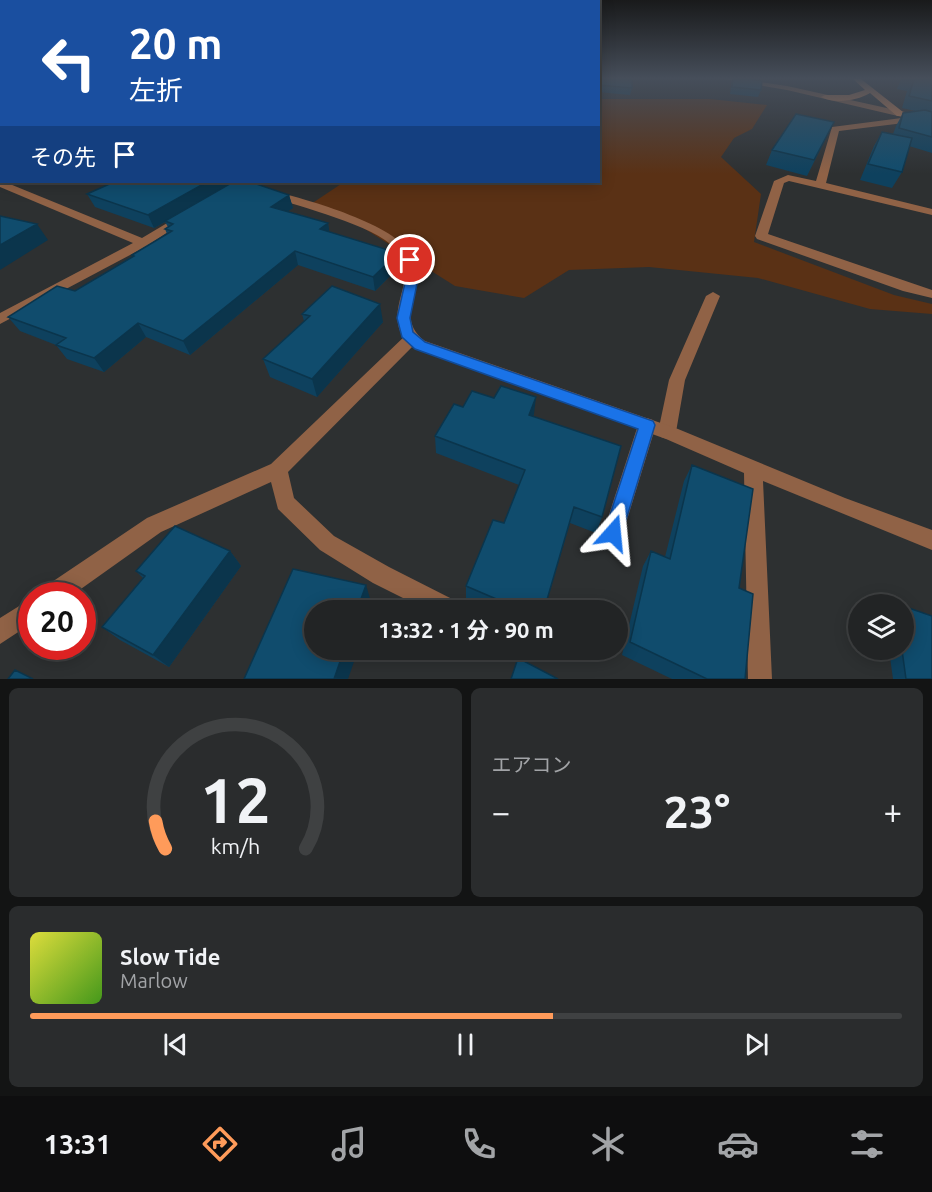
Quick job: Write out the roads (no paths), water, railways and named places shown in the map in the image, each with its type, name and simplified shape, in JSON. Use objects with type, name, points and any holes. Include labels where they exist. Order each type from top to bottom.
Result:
[{"type":"street","points":[[885,111],[932,121]]},
{"type":"street","points":[[896,111],[900,114]]},
{"type":"street","points":[[820,185],[835,129],[920,118]]},
{"type":"street","points":[[932,212],[788,178],[779,181],[761,236],[908,288],[932,294]]},
{"type":"street","points":[[0,183],[143,243]]},
{"type":"street","points":[[253,188],[381,232],[400,245],[410,260],[413,274],[403,318],[407,334],[420,345],[667,432],[932,540]]},
{"type":"street","points":[[0,320],[143,243],[191,213]]},
{"type":"street","points":[[667,432],[677,380],[713,296]]},
{"type":"street","points":[[71,582],[154,525],[278,470],[412,338]]},
{"type":"street","points":[[613,533],[647,425]]},
{"type":"street","points":[[753,468],[759,679]]},
{"type":"street","points":[[278,470],[285,502],[327,543],[381,575],[430,600]]},
{"type":"street","points":[[0,632],[18,619]]}]
